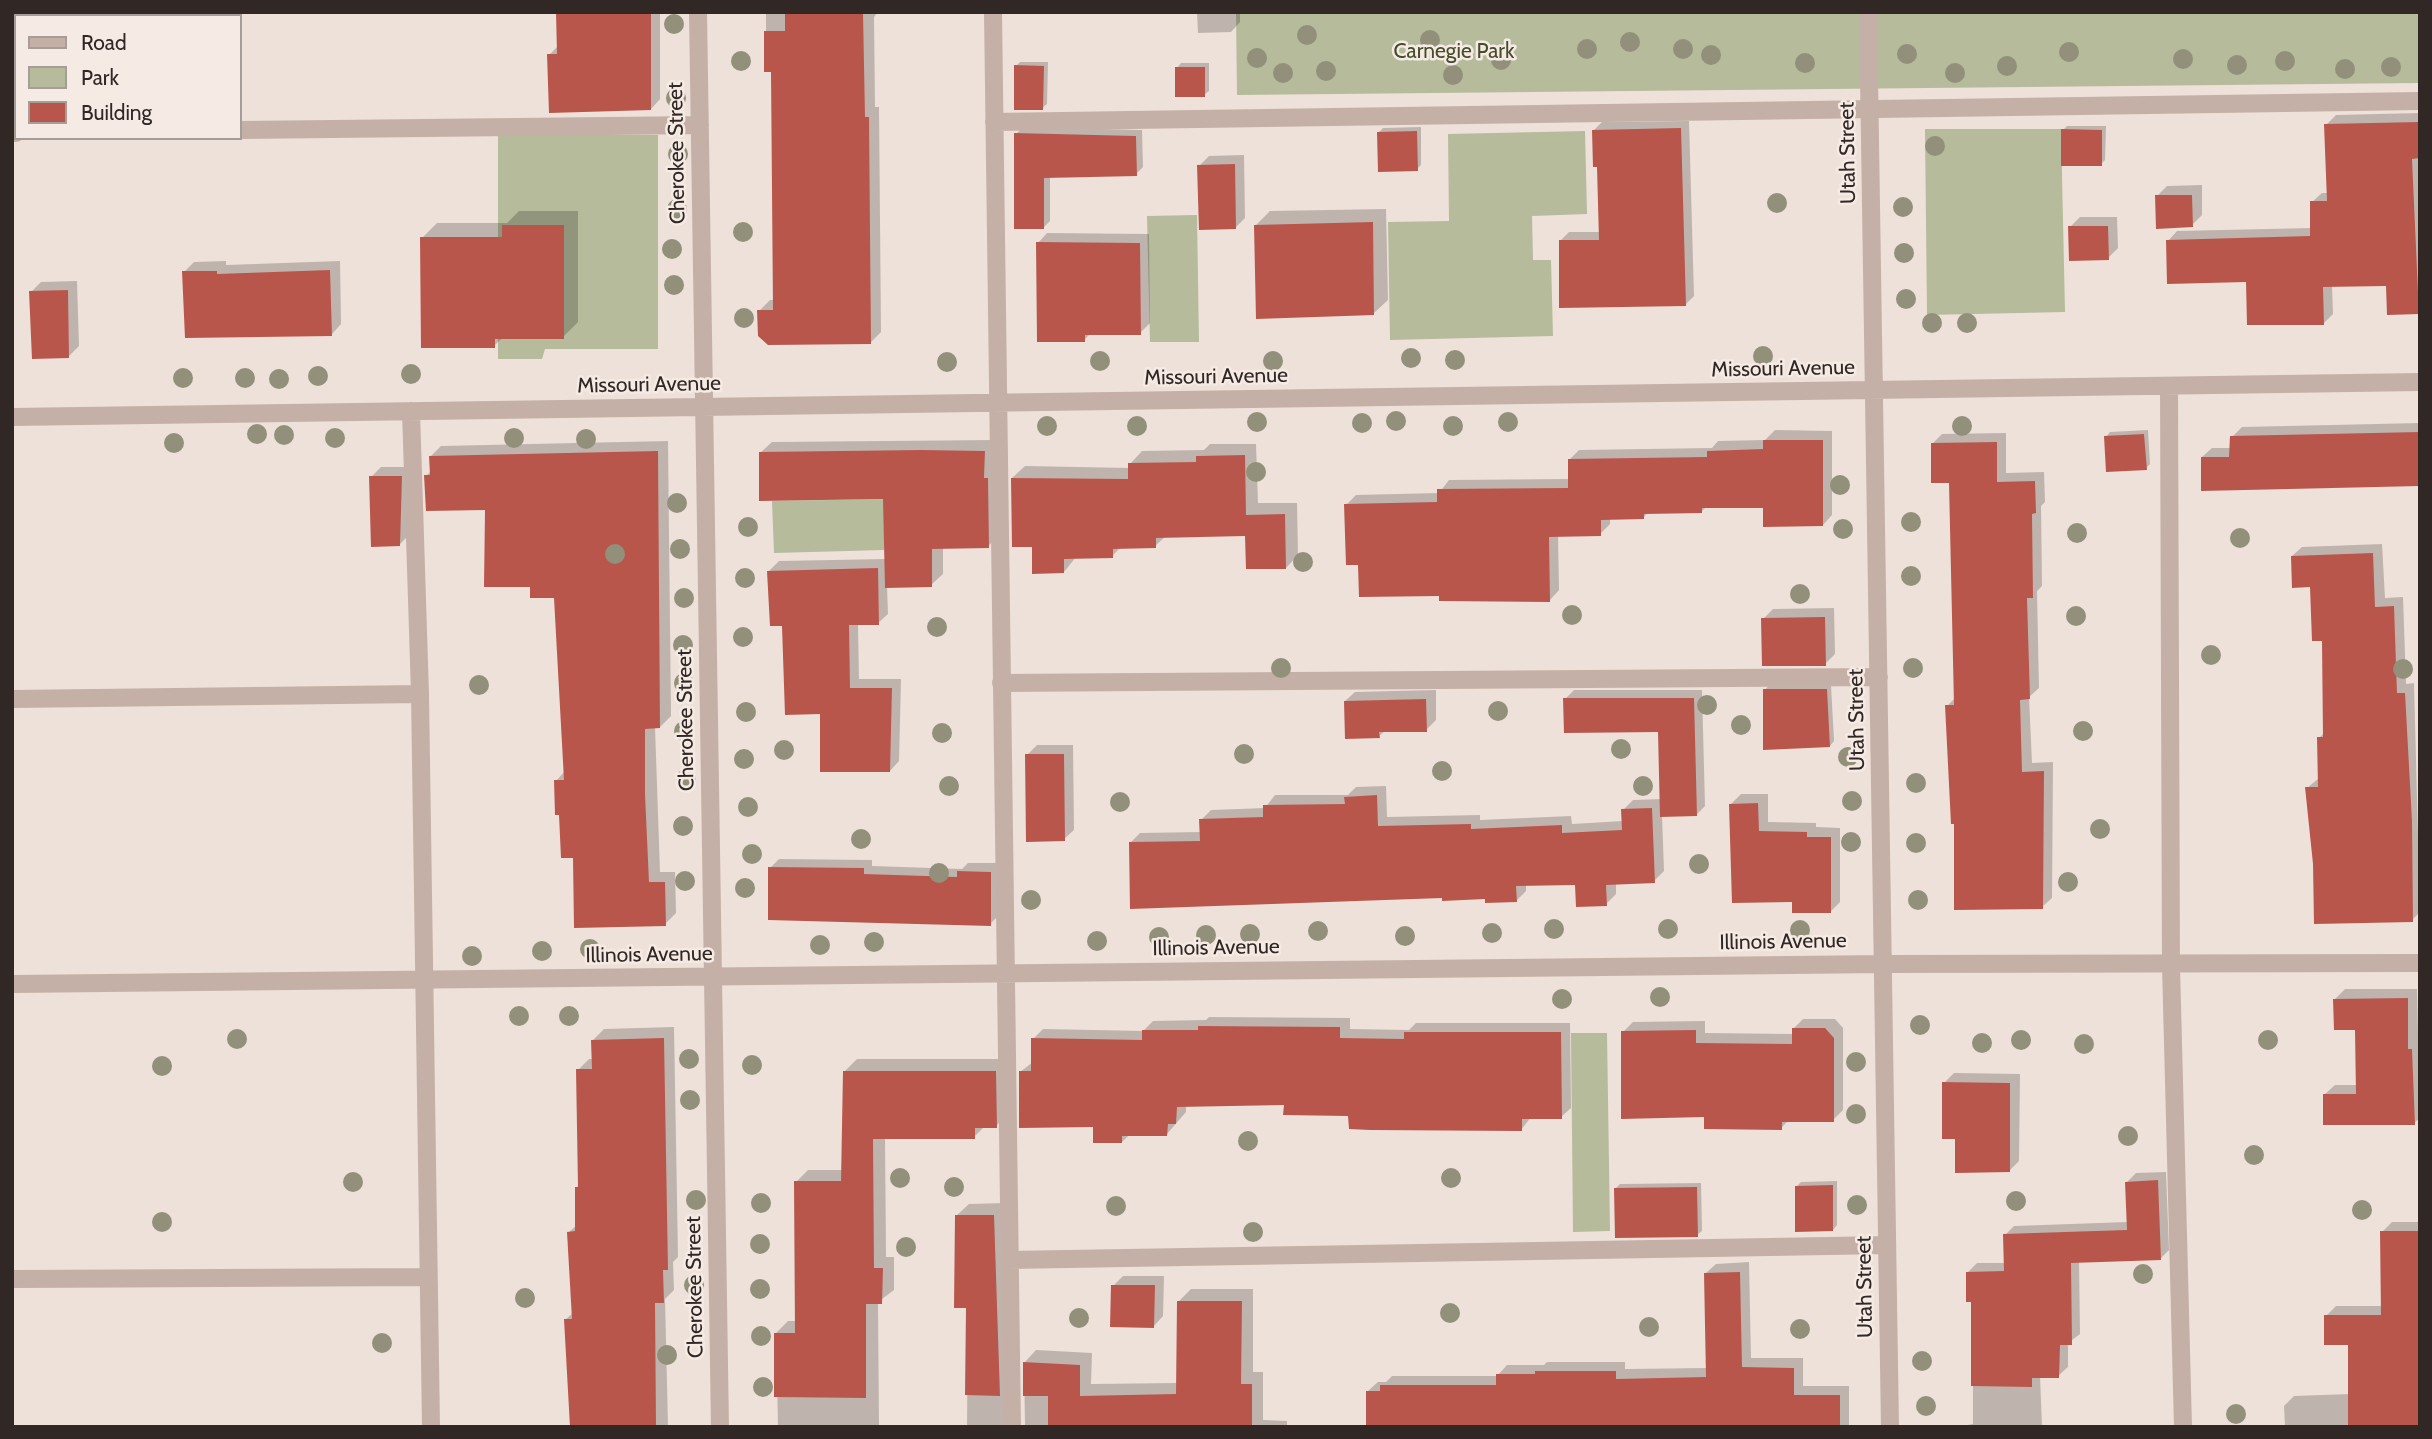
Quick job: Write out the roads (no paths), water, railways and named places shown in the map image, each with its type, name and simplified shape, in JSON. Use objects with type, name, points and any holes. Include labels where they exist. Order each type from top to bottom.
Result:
[{"type":"street","name":"Cherokee Street","points":[[698,12],[720,1427]]},
{"type":"street","points":[[993,12],[1012,1427]]},
{"type":"street","name":"Utah Street","points":[[1868,12],[1890,1427]]},
{"type":"street","points":[[994,122],[2420,101]]},
{"type":"street","points":[[242,130],[700,125]]},
{"type":"street","name":"Missouri Avenue","points":[[12,417],[2420,382]]},
{"type":"street","points":[[2169,386],[2171,966],[2183,1427]]},
{"type":"street","points":[[411,411],[420,694],[422,980],[431,1427]]},
{"type":"street","points":[[1001,683],[1879,677]]},
{"type":"street","points":[[12,699],[420,694]]},
{"type":"street","name":"Illinois Avenue","points":[[12,984],[1884,964],[2171,966],[2420,963]]},
{"type":"street","points":[[1009,1260],[1887,1245]]},
{"type":"street","points":[[12,1279],[428,1277]]},
{"type":"park label","name":"Carnegie Park","points":[[1454,52]]}]
